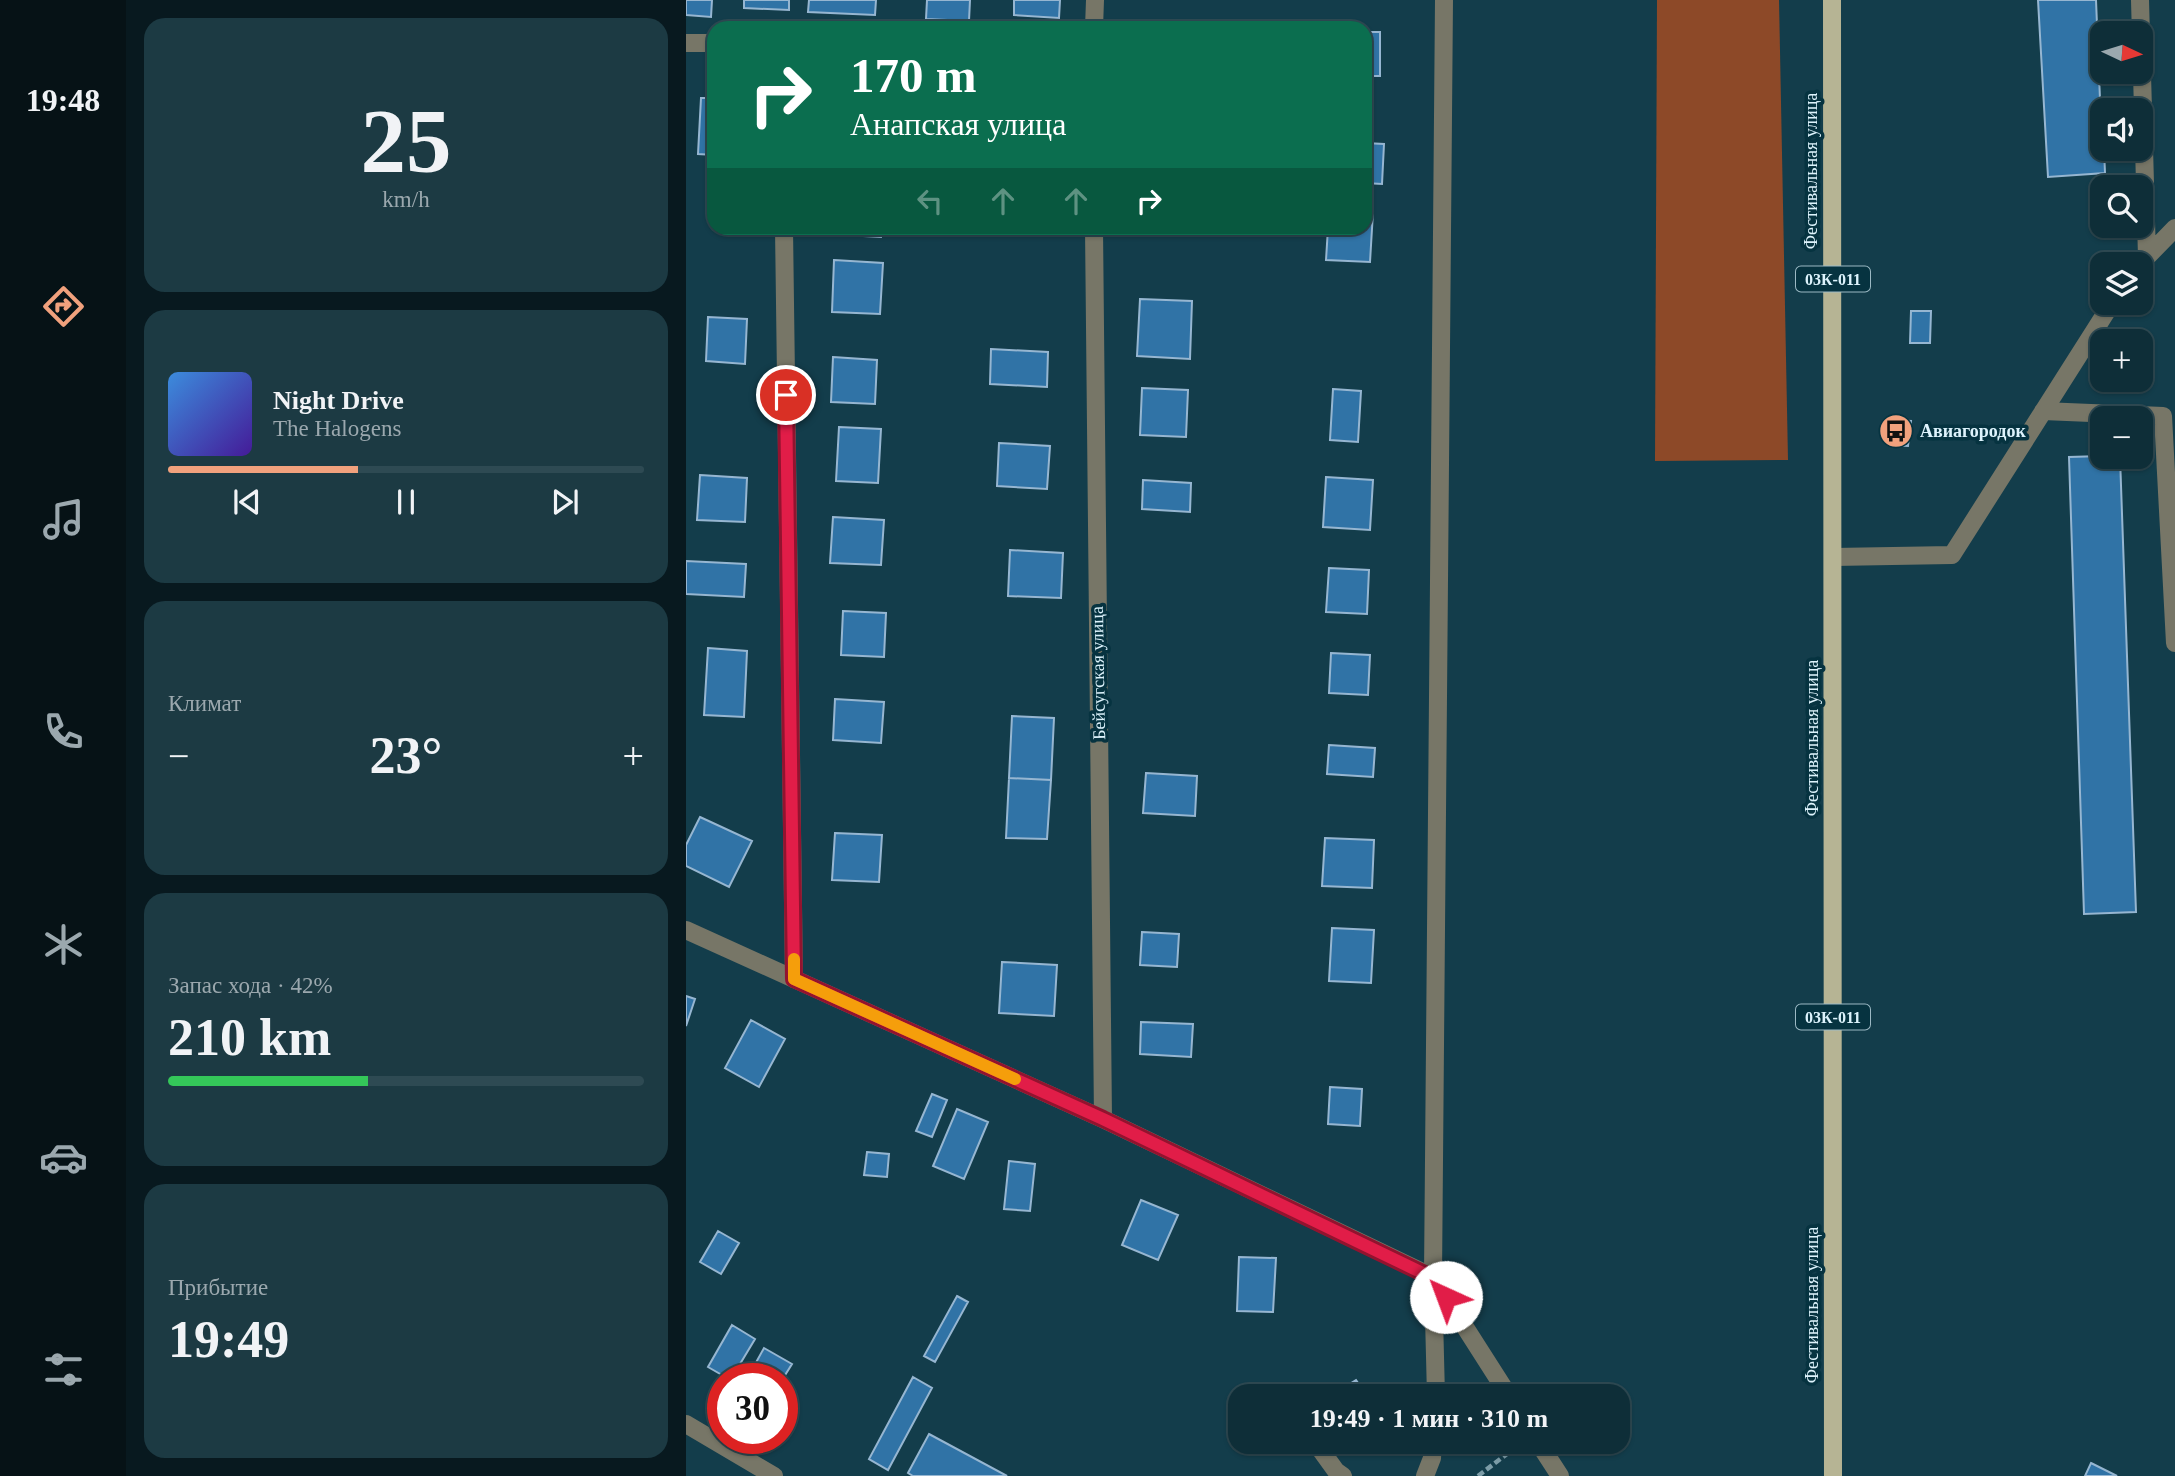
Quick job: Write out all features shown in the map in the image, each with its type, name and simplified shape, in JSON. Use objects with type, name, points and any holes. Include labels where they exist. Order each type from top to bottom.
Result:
[{"type":"main road","name":"Фестивальная улица","points":[[1832,0],[1833,1476]]},
{"type":"street","points":[[1094,21],[1095,0]]},
{"type":"street","points":[[1436,1384],[1433,1278],[1444,0]]},
{"type":"street","points":[[2140,0],[2144,252]]},
{"type":"street","points":[[686,43],[707,43]]},
{"type":"street","points":[[784,235],[794,979]]},
{"type":"street","name":"Бейсугская улица","points":[[1094,235],[1103,1119]]},
{"type":"street","points":[[2153,253],[2172,237]]},
{"type":"street","points":[[1833,557],[1952,555],[2104,315]]},
{"type":"street","points":[[2043,411],[2163,416],[2171,513],[2175,643]]},
{"type":"street","points":[[686,930],[1103,1119],[1433,1278],[1501,1384]]},
{"type":"street","points":[[686,1424],[775,1476]]},
{"type":"street","points":[[1324,1454],[1343,1476]]},
{"type":"street","points":[[1425,1476],[1432,1454]]},
{"type":"street","points":[[1546,1454],[1560,1476]]},
{"type":"path","points":[[1478,1476],[1506,1454]]},
{"type":"shaded area","points":[[1657,0],[1779,0],[1788,460],[1655,461]]},
{"type":"building","points":[[686,0],[712,0],[711,17],[686,15]]},
{"type":"building","points":[[744,0],[789,0],[789,10],[744,8]]},
{"type":"building","points":[[809,0],[876,0],[875,15],[808,12]]},
{"type":"building","points":[[927,0],[970,0],[969,21],[926,19]]},
{"type":"building","points":[[1014,0],[1060,0],[1059,18],[1014,15]]},
{"type":"building","points":[[2038,0],[2096,0],[2097,21],[2090,21],[2090,84],[2099,84],[2100,98],[2090,98],[2090,161],[2104,161],[2105,173],[2048,177]]},
{"type":"building","points":[[1372,32],[1380,32],[1380,76],[1372,76]]},
{"type":"building","points":[[701,98],[707,98],[707,155],[698,154]]},
{"type":"building","points":[[1372,143],[1384,144],[1382,184],[1372,183]]},
{"type":"building","points":[[844,235],[881,235],[881,237]]},
{"type":"building","points":[[1328,235],[1372,235],[1370,262],[1326,260]]},
{"type":"building","points":[[834,260],[883,263],[880,314],[832,312]]},
{"type":"building","points":[[1140,299],[1192,301],[1190,359],[1137,356]]},
{"type":"building","points":[[1911,311],[1931,311],[1930,343],[1910,343]]},
{"type":"building","points":[[708,317],[747,319],[745,364],[706,361]]},
{"type":"building","points":[[991,349],[1048,352],[1047,387],[990,384]]},
{"type":"building","points":[[833,357],[877,360],[875,404],[831,402]]},
{"type":"building","points":[[1142,388],[1188,390],[1186,437],[1140,435]]},
{"type":"building","points":[[1333,389],[1361,391],[1358,442],[1330,440]]},
{"type":"building","points":[[1893,420],[1911,421],[1908,446],[1891,445]]},
{"type":"building","points":[[839,427],[881,429],[878,483],[836,481]]},
{"type":"building","points":[[999,443],[1050,446],[1047,489],[997,486]]},
{"type":"building","points":[[2090,456],[2090,469],[2120,469],[2136,912],[2084,914],[2069,457]]},
{"type":"building","points":[[700,475],[747,478],[745,522],[697,520]]},
{"type":"building","points":[[1326,477],[1373,480],[1370,530],[1323,527]]},
{"type":"building","points":[[1143,480],[1191,483],[1190,512],[1142,509]]},
{"type":"building","points":[[833,517],[884,520],[881,565],[830,563]]},
{"type":"building","points":[[1010,550],[1063,553],[1061,598],[1008,596]]},
{"type":"building","points":[[686,561],[746,564],[744,597],[686,594]]},
{"type":"building","points":[[1329,568],[1369,570],[1367,614],[1326,612]]},
{"type":"building","points":[[843,611],[886,613],[884,657],[841,655]]},
{"type":"building","points":[[708,648],[747,651],[744,717],[704,715]]},
{"type":"building","points":[[1331,653],[1370,655],[1368,695],[1329,693]]},
{"type":"building","points":[[835,699],[884,702],[881,743],[833,740]]},
{"type":"building","points":[[1012,716],[1054,718],[1051,780],[1009,778]]},
{"type":"building","points":[[1329,745],[1375,748],[1373,777],[1327,774]]},
{"type":"building","points":[[1146,773],[1197,776],[1195,816],[1143,813]]},
{"type":"building","points":[[1009,778],[1051,780],[1047,839],[1006,838]]},
{"type":"building","points":[[700,817],[752,841],[729,887],[686,866],[686,845]]},
{"type":"building","points":[[835,833],[882,835],[879,882],[832,880]]},
{"type":"building","points":[[1325,838],[1374,840],[1372,888],[1322,886]]},
{"type":"building","points":[[1332,928],[1374,930],[1371,983],[1329,981]]},
{"type":"building","points":[[1142,932],[1179,934],[1177,967],[1140,965]]},
{"type":"building","points":[[1002,962],[1057,965],[1054,1016],[999,1013]]},
{"type":"building","points":[[686,996],[695,999],[686,1026]]},
{"type":"building","points":[[751,1020],[785,1039],[759,1087],[725,1068]]},
{"type":"building","points":[[1141,1022],[1193,1024],[1191,1057],[1140,1054]]},
{"type":"building","points":[[1330,1087],[1362,1089],[1360,1126],[1328,1124]]},
{"type":"building","points":[[932,1094],[947,1100],[932,1137],[916,1131]]},
{"type":"building","points":[[957,1109],[988,1122],[964,1179],[933,1166]]},
{"type":"building","points":[[867,1152],[889,1154],[887,1177],[864,1175]]},
{"type":"building","points":[[1009,1161],[1035,1164],[1030,1211],[1004,1209]]},
{"type":"building","points":[[1141,1200],[1178,1215],[1158,1260],[1122,1245]]},
{"type":"building","points":[[718,1231],[739,1243],[721,1274],[700,1262]]},
{"type":"building","points":[[1239,1257],[1276,1258],[1273,1312],[1237,1311]]},
{"type":"building","points":[[957,1296],[968,1302],[935,1362],[924,1356]]},
{"type":"building","points":[[732,1325],[755,1339],[741,1363],[710,1363]]},
{"type":"building","points":[[764,1348],[790,1363],[756,1363]]},
{"type":"building","points":[[913,1377],[932,1388],[888,1470],[869,1459]]},
{"type":"building","points":[[929,1434],[1007,1476],[913,1476],[908,1473]]},
{"type":"building","points":[[2091,1463],[2117,1476],[2085,1476]]},
{"type":"slow traffic","points":[[794,959],[794,979],[1015,1079]]},
{"type":"place","name":"Авиагородок","points":[[1896,431]]},
{"type":"route","points":[[786,395],[794,979],[1103,1119],[1433,1278],[1446,1297]]}]
